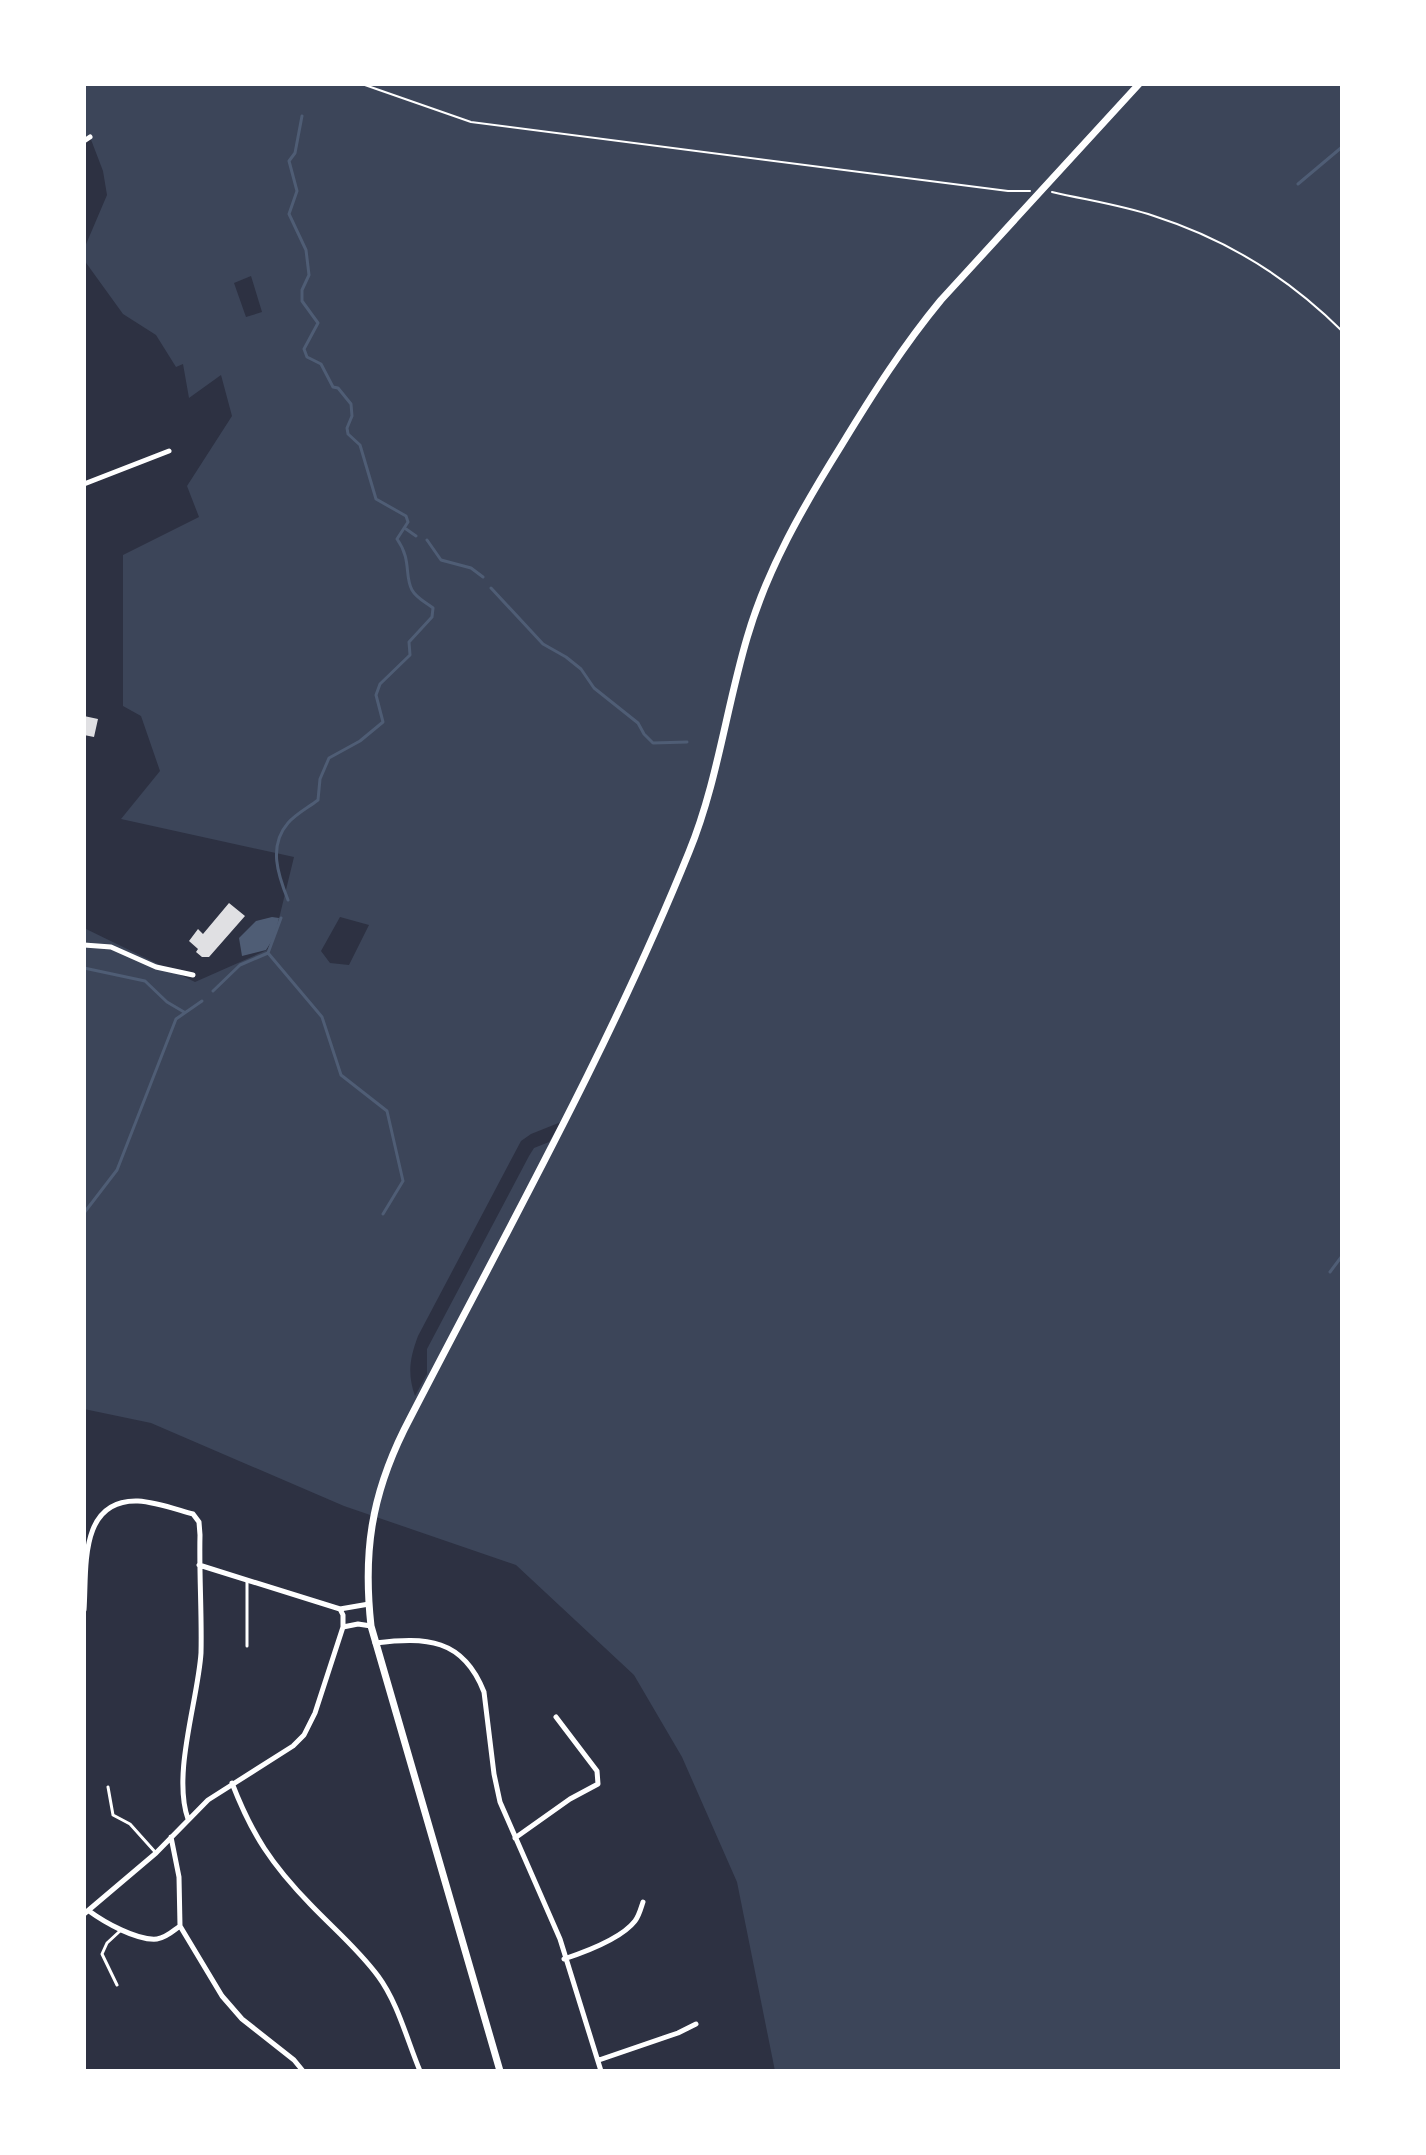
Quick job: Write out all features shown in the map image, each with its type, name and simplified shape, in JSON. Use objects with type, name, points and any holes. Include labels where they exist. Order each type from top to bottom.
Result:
[{"type":"main road","points":[[500,2071],[371,1626],[367,1564],[374,1511],[394,1450],[570,1115],[690,850],[705,808],[747,638],[761,596],[802,509],[902,349],[941,300],[1139,84]]},
{"type":"street","points":[[84,484],[169,451]]},
{"type":"street","points":[[84,945],[111,947],[156,967],[193,975]]},
{"type":"street","points":[[84,1610],[89,1534],[102,1515],[117,1505],[134,1501],[193,1514],[199,1522],[201,1655],[190,1714],[183,1804],[188,1819]]},
{"type":"street","points":[[199,1565],[340,1609],[369,1604]]},
{"type":"street","points":[[180,1926],[167,1936],[154,1940],[106,1924],[87,1912],[156,1853],[188,1819],[232,1783],[293,1746],[307,1731],[343,1627],[340,1609]]},
{"type":"street","points":[[343,1627],[349,1624],[371,1626]]},
{"type":"street","points":[[375,1643],[408,1640],[435,1642],[458,1654],[473,1670],[484,1692],[500,1802],[560,1939],[601,2071]]},
{"type":"street","points":[[515,1838],[570,1799],[598,1784],[597,1771],[556,1717]]},
{"type":"street","points":[[232,1783],[248,1823],[265,1851],[286,1878],[340,1931],[379,1977],[400,2018],[420,2071]]},
{"type":"street","points":[[171,1836],[179,1877],[180,1926],[222,1996],[242,2019],[294,2060],[303,2071]]},
{"type":"street","points":[[564,1959],[592,1949],[619,1933],[635,1921],[643,1902]]},
{"type":"street","points":[[599,2060],[696,2024]]},
{"type":"lane","points":[[247,1580],[247,1646]]},
{"type":"lane","points":[[108,1787],[113,1815],[130,1824],[156,1853]]},
{"type":"lane","points":[[117,1985],[102,1954],[103,1949],[122,1930]]},
{"type":"path","points":[[362,84],[471,122],[1008,191],[1042,191],[1152,215],[1223,243],[1298,292],[1342,331]]},
{"type":"shaded area","points":[[84,84],[1342,84],[1342,2071],[775,2071],[737,1882],[682,1757],[634,1675],[516,1565],[344,1506],[151,1423],[84,1409],[84,928],[195,982],[267,950],[275,935],[294,857],[121,819],[160,771],[141,716],[123,706],[123,555],[199,517],[187,486],[232,416],[221,375],[189,398],[183,364],[176,367],[156,335],[123,314],[84,260],[84,249],[107,195],[103,171],[90,137],[84,136]],"holes":[[[251,276],[262,312],[246,317],[234,283]],[[340,917],[369,925],[349,965],[330,963],[321,951]],[[561,1122],[549,1142],[534,1148],[529,1156],[427,1349],[427,1374],[415,1396],[410,1366],[418,1336],[521,1141]]]},
{"type":"shaded area","points":[[279,918],[275,936],[266,950],[242,956],[239,938],[256,921]]},
{"type":"building","points":[[84,716],[98,719],[94,737],[84,735]]},
{"type":"building","points":[[229,903],[245,916],[209,957],[202,957],[189,941],[198,929],[203,934]]},
{"type":"waterway","points":[[288,900],[277,861],[278,841],[282,832],[291,820],[318,800],[320,779],[329,758],[360,741],[383,722],[376,695],[380,684],[410,655],[409,642],[432,617],[433,608],[416,596],[410,584],[405,554],[397,539],[408,522],[406,516],[376,499],[360,445],[348,434],[351,404],[338,388],[333,387],[321,364],[307,357],[304,349],[318,323],[302,301],[302,290],[309,275],[306,250],[289,214],[297,191],[289,161],[295,153],[302,116]]},
{"type":"waterway","points":[[1298,184],[1342,147]]},
{"type":"waterway","points":[[406,529],[416,536]]},
{"type":"waterway","points":[[427,540],[441,560],[471,568],[483,577]]},
{"type":"waterway","points":[[491,588],[543,644],[581,669],[594,688],[638,723],[653,743],[687,742]]},
{"type":"waterway","points":[[213,991],[240,965],[268,953],[281,918]]},
{"type":"waterway","points":[[268,953],[322,1017],[341,1075],[387,1111],[403,1181],[383,1214]]},
{"type":"waterway","points":[[84,968],[145,981],[167,1002],[184,1012]]},
{"type":"waterway","points":[[84,1213],[117,1170],[176,1019],[202,1001]]},
{"type":"waterway","points":[[1330,1272],[1342,1256]]}]
